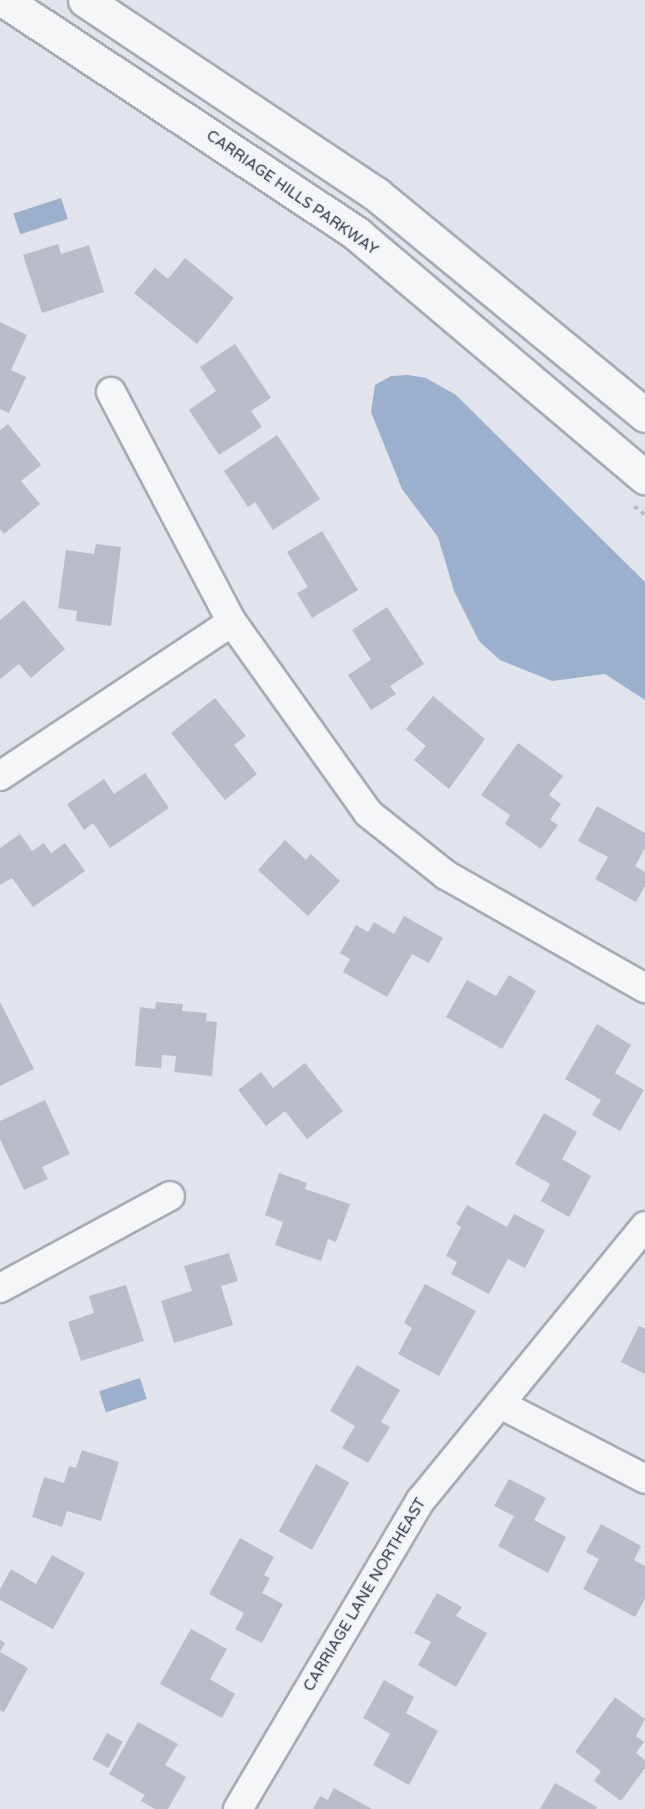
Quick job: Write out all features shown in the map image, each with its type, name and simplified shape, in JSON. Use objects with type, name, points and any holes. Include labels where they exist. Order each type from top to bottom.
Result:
[{"type":"street","name":"CARRIAGE HILLS PARKWAY","points":[[4,0],[357,234],[636,489]]},
{"type":"street","points":[[85,0],[376,194],[645,415]]},
{"type":"street","points":[[111,392],[232,622],[368,813],[446,875],[645,988]]},
{"type":"street","points":[[0,776],[232,622]]},
{"type":"street","points":[[0,1288],[170,1196]]},
{"type":"street","name":"CARRIAGE LANE NORTHEAST","points":[[238,1809],[421,1500],[645,1226]]},
{"type":"street","points":[[500,1404],[645,1479]]},
{"type":"path","points":[[636,489],[645,515]]},
{"type":"water","points":[[61,198],[68,219],[20,234],[13,213]]},
{"type":"water","points":[[408,375],[426,378],[456,395],[645,582],[645,700],[605,674],[552,681],[500,660],[479,641],[454,591],[438,537],[402,489],[371,412],[375,385],[391,376]]},
{"type":"water","points":[[140,1378],[147,1399],[106,1412],[99,1391]]},
{"type":"building","points":[[58,244],[61,254],[89,245],[104,292],[42,313],[23,255]]},
{"type":"building","points":[[185,258],[234,298],[197,344],[134,293],[155,268],[168,279]]},
{"type":"building","points":[[0,322],[27,335],[11,370],[26,377],[9,413],[0,409]]},
{"type":"building","points":[[235,344],[271,398],[251,411],[262,427],[219,455],[189,410],[216,391],[200,367]]},
{"type":"building","points":[[8,424],[41,465],[21,481],[40,504],[4,534],[0,529],[0,430]]},
{"type":"building","points":[[277,435],[320,499],[273,530],[255,502],[248,507],[224,471]]},
{"type":"building","points":[[322,531],[358,590],[312,618],[297,593],[308,587],[287,552]]},
{"type":"building","points":[[96,544],[121,547],[111,626],[76,621],[77,611],[58,608],[66,550],[94,554]]},
{"type":"building","points":[[24,600],[65,649],[31,678],[19,664],[0,679],[0,620]]},
{"type":"building","points":[[387,607],[424,664],[390,686],[396,694],[371,710],[348,675],[371,660],[352,630]]},
{"type":"building","points":[[433,696],[485,739],[449,789],[414,760],[426,746],[406,729]]},
{"type":"building","points":[[215,698],[246,736],[234,745],[257,774],[225,800],[171,733]]},
{"type":"building","points":[[518,743],[563,776],[549,795],[561,804],[550,820],[558,825],[541,849],[505,824],[510,815],[481,795]]},
{"type":"building","points":[[145,773],[169,808],[110,848],[93,823],[84,830],[67,804],[104,779],[114,794]]},
{"type":"building","points":[[597,806],[645,833],[645,848],[635,866],[645,872],[645,886],[636,902],[595,879],[608,857],[578,841]]},
{"type":"building","points":[[20,834],[32,851],[44,843],[51,853],[65,843],[85,871],[33,907],[12,878],[0,885],[0,848]]},
{"type":"building","points":[[285,840],[306,860],[311,854],[340,881],[308,916],[258,870]]},
{"type":"building","points":[[404,916],[443,938],[429,963],[412,954],[387,997],[343,972],[350,959],[340,953],[356,925],[368,932],[374,922],[394,934]]},
{"type":"building","points":[[509,975],[536,991],[502,1049],[446,1017],[467,980],[496,996]]},
{"type":"building","points":[[0,1002],[34,1069],[0,1086]]},
{"type":"building","points":[[156,1002],[183,1004],[182,1011],[207,1013],[206,1021],[217,1022],[212,1076],[174,1072],[176,1056],[162,1055],[161,1068],[135,1066],[140,1007],[155,1009]]},
{"type":"building","points":[[597,1024],[631,1045],[615,1073],[644,1090],[620,1131],[592,1115],[601,1100],[565,1079]]},
{"type":"building","points":[[305,1063],[343,1111],[307,1139],[285,1111],[266,1126],[238,1090],[261,1072],[273,1088]]},
{"type":"building","points":[[45,1100],[70,1154],[42,1167],[48,1179],[24,1190],[0,1139],[0,1121]]},
{"type":"building","points":[[544,1113],[577,1132],[562,1159],[591,1176],[569,1217],[541,1201],[550,1184],[515,1164]]},
{"type":"building","points":[[279,1173],[307,1183],[305,1189],[350,1204],[336,1242],[328,1239],[321,1261],[275,1245],[283,1222],[265,1215]]},
{"type":"building","points":[[467,1205],[507,1227],[514,1214],[545,1230],[525,1268],[508,1259],[489,1294],[451,1274],[457,1262],[446,1256],[461,1227],[456,1224]]},
{"type":"building","points":[[229,1253],[238,1281],[221,1286],[233,1325],[174,1343],[161,1301],[192,1291],[184,1266]]},
{"type":"building","points":[[425,1284],[476,1311],[439,1376],[398,1354],[412,1328],[404,1323]]},
{"type":"building","points":[[126,1285],[144,1341],[81,1361],[68,1322],[94,1313],[89,1296]]},
{"type":"building","points":[[639,1326],[645,1329],[645,1374],[621,1362]]},
{"type":"building","points":[[357,1365],[400,1390],[381,1422],[390,1427],[368,1463],[342,1448],[355,1426],[330,1411]]},
{"type":"building","points":[[82,1450],[119,1462],[101,1521],[67,1511],[62,1527],[32,1517],[44,1477],[64,1483],[69,1466],[76,1468]]},
{"type":"building","points":[[316,1464],[349,1482],[312,1550],[279,1531]]},
{"type":"building","points":[[509,1479],[546,1498],[534,1520],[566,1537],[548,1573],[498,1546],[514,1516],[494,1506]]},
{"type":"building","points":[[601,1524],[641,1546],[634,1560],[645,1566],[645,1599],[635,1617],[583,1589],[599,1559],[586,1552]]},
{"type":"building","points":[[240,1538],[274,1557],[264,1575],[270,1578],[262,1593],[283,1604],[262,1643],[235,1629],[244,1613],[209,1594]]},
{"type":"building","points":[[52,1555],[85,1573],[53,1629],[0,1600],[0,1589],[11,1569],[36,1584]]},
{"type":"building","points":[[437,1593],[462,1607],[456,1616],[487,1633],[456,1687],[418,1665],[431,1642],[414,1633]]},
{"type":"building","points":[[191,1629],[227,1649],[210,1679],[235,1694],[222,1718],[160,1684]]},
{"type":"building","points":[[0,1640],[5,1643],[0,1652]]},
{"type":"building","points":[[0,1652],[28,1668],[4,1712],[0,1710]]},
{"type":"building","points":[[384,1680],[414,1697],[406,1713],[438,1731],[409,1785],[373,1765],[390,1734],[363,1718]]},
{"type":"building","points":[[615,1697],[645,1719],[636,1736],[644,1742],[636,1753],[645,1760],[645,1768],[621,1801],[594,1781],[601,1771],[575,1752]]},
{"type":"building","points":[[138,1722],[178,1744],[165,1765],[186,1777],[168,1809],[155,1809],[141,1801],[145,1795],[109,1774]]},
{"type":"building","points":[[107,1733],[123,1742],[108,1768],[92,1759]]},
{"type":"building","points":[[555,1783],[597,1807],[596,1809],[540,1809]]},
{"type":"building","points":[[334,1788],[372,1809],[313,1809],[320,1796],[328,1800]]}]
